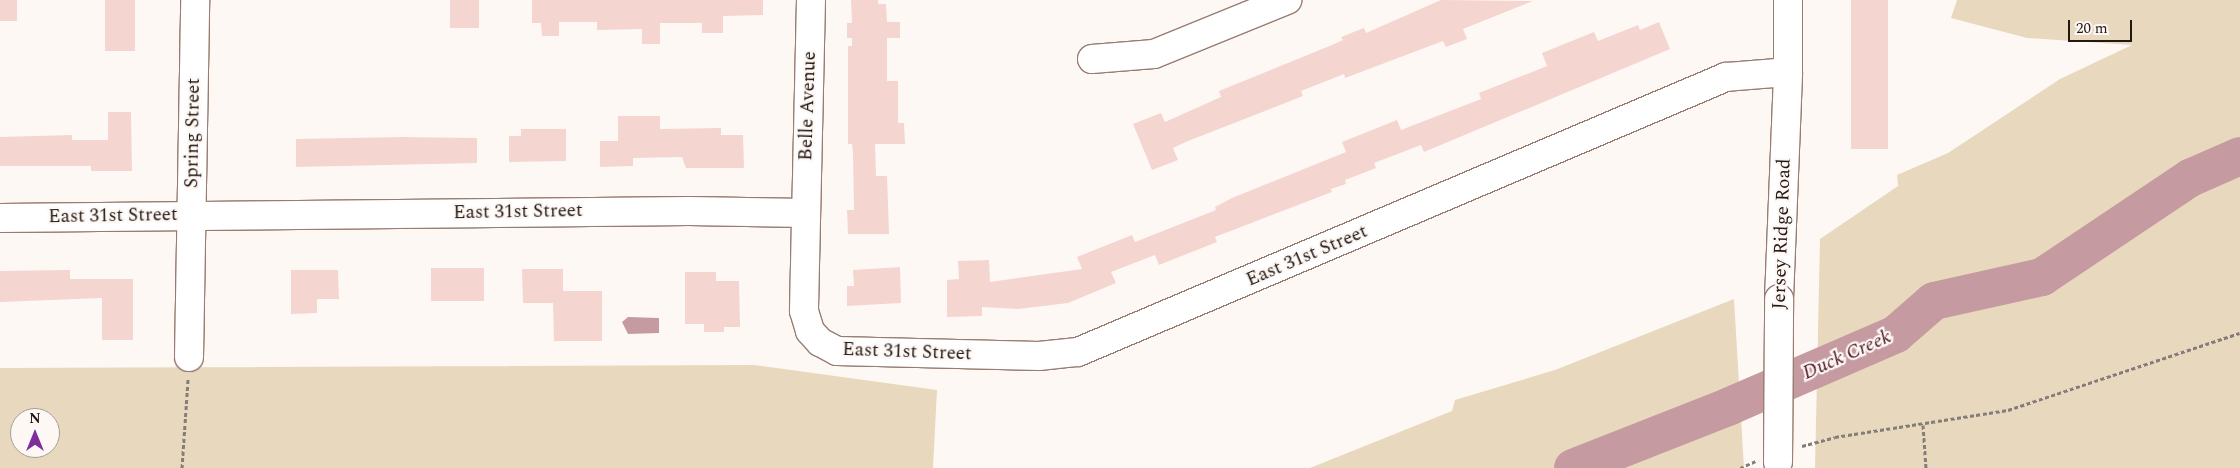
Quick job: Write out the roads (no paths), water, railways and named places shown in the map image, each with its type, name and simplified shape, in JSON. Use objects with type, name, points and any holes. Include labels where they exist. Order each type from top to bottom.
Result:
[{"type":"street","name":"Spring Street","points":[[189,357],[195,0]]},
{"type":"street","name":"Belle Avenue","points":[[805,213],[811,0]]},
{"type":"street","points":[[1092,59],[1154,54],[1287,0]]},
{"type":"street","name":"Jersey Ridge Road","points":[[1779,459],[1779,299],[1788,72],[1788,0]]},
{"type":"street","name":"East 31st Street","points":[[0,218],[689,211],[805,213],[804,311],[810,331],[820,342],[837,351],[1039,356],[1078,352],[1726,77],[1788,72]]},
{"type":"waterway","name":"Duck Creek","points":[[1573,468],[1730,406],[1896,334],[1934,301],[2042,277],[2190,178],[2240,156]]}]
